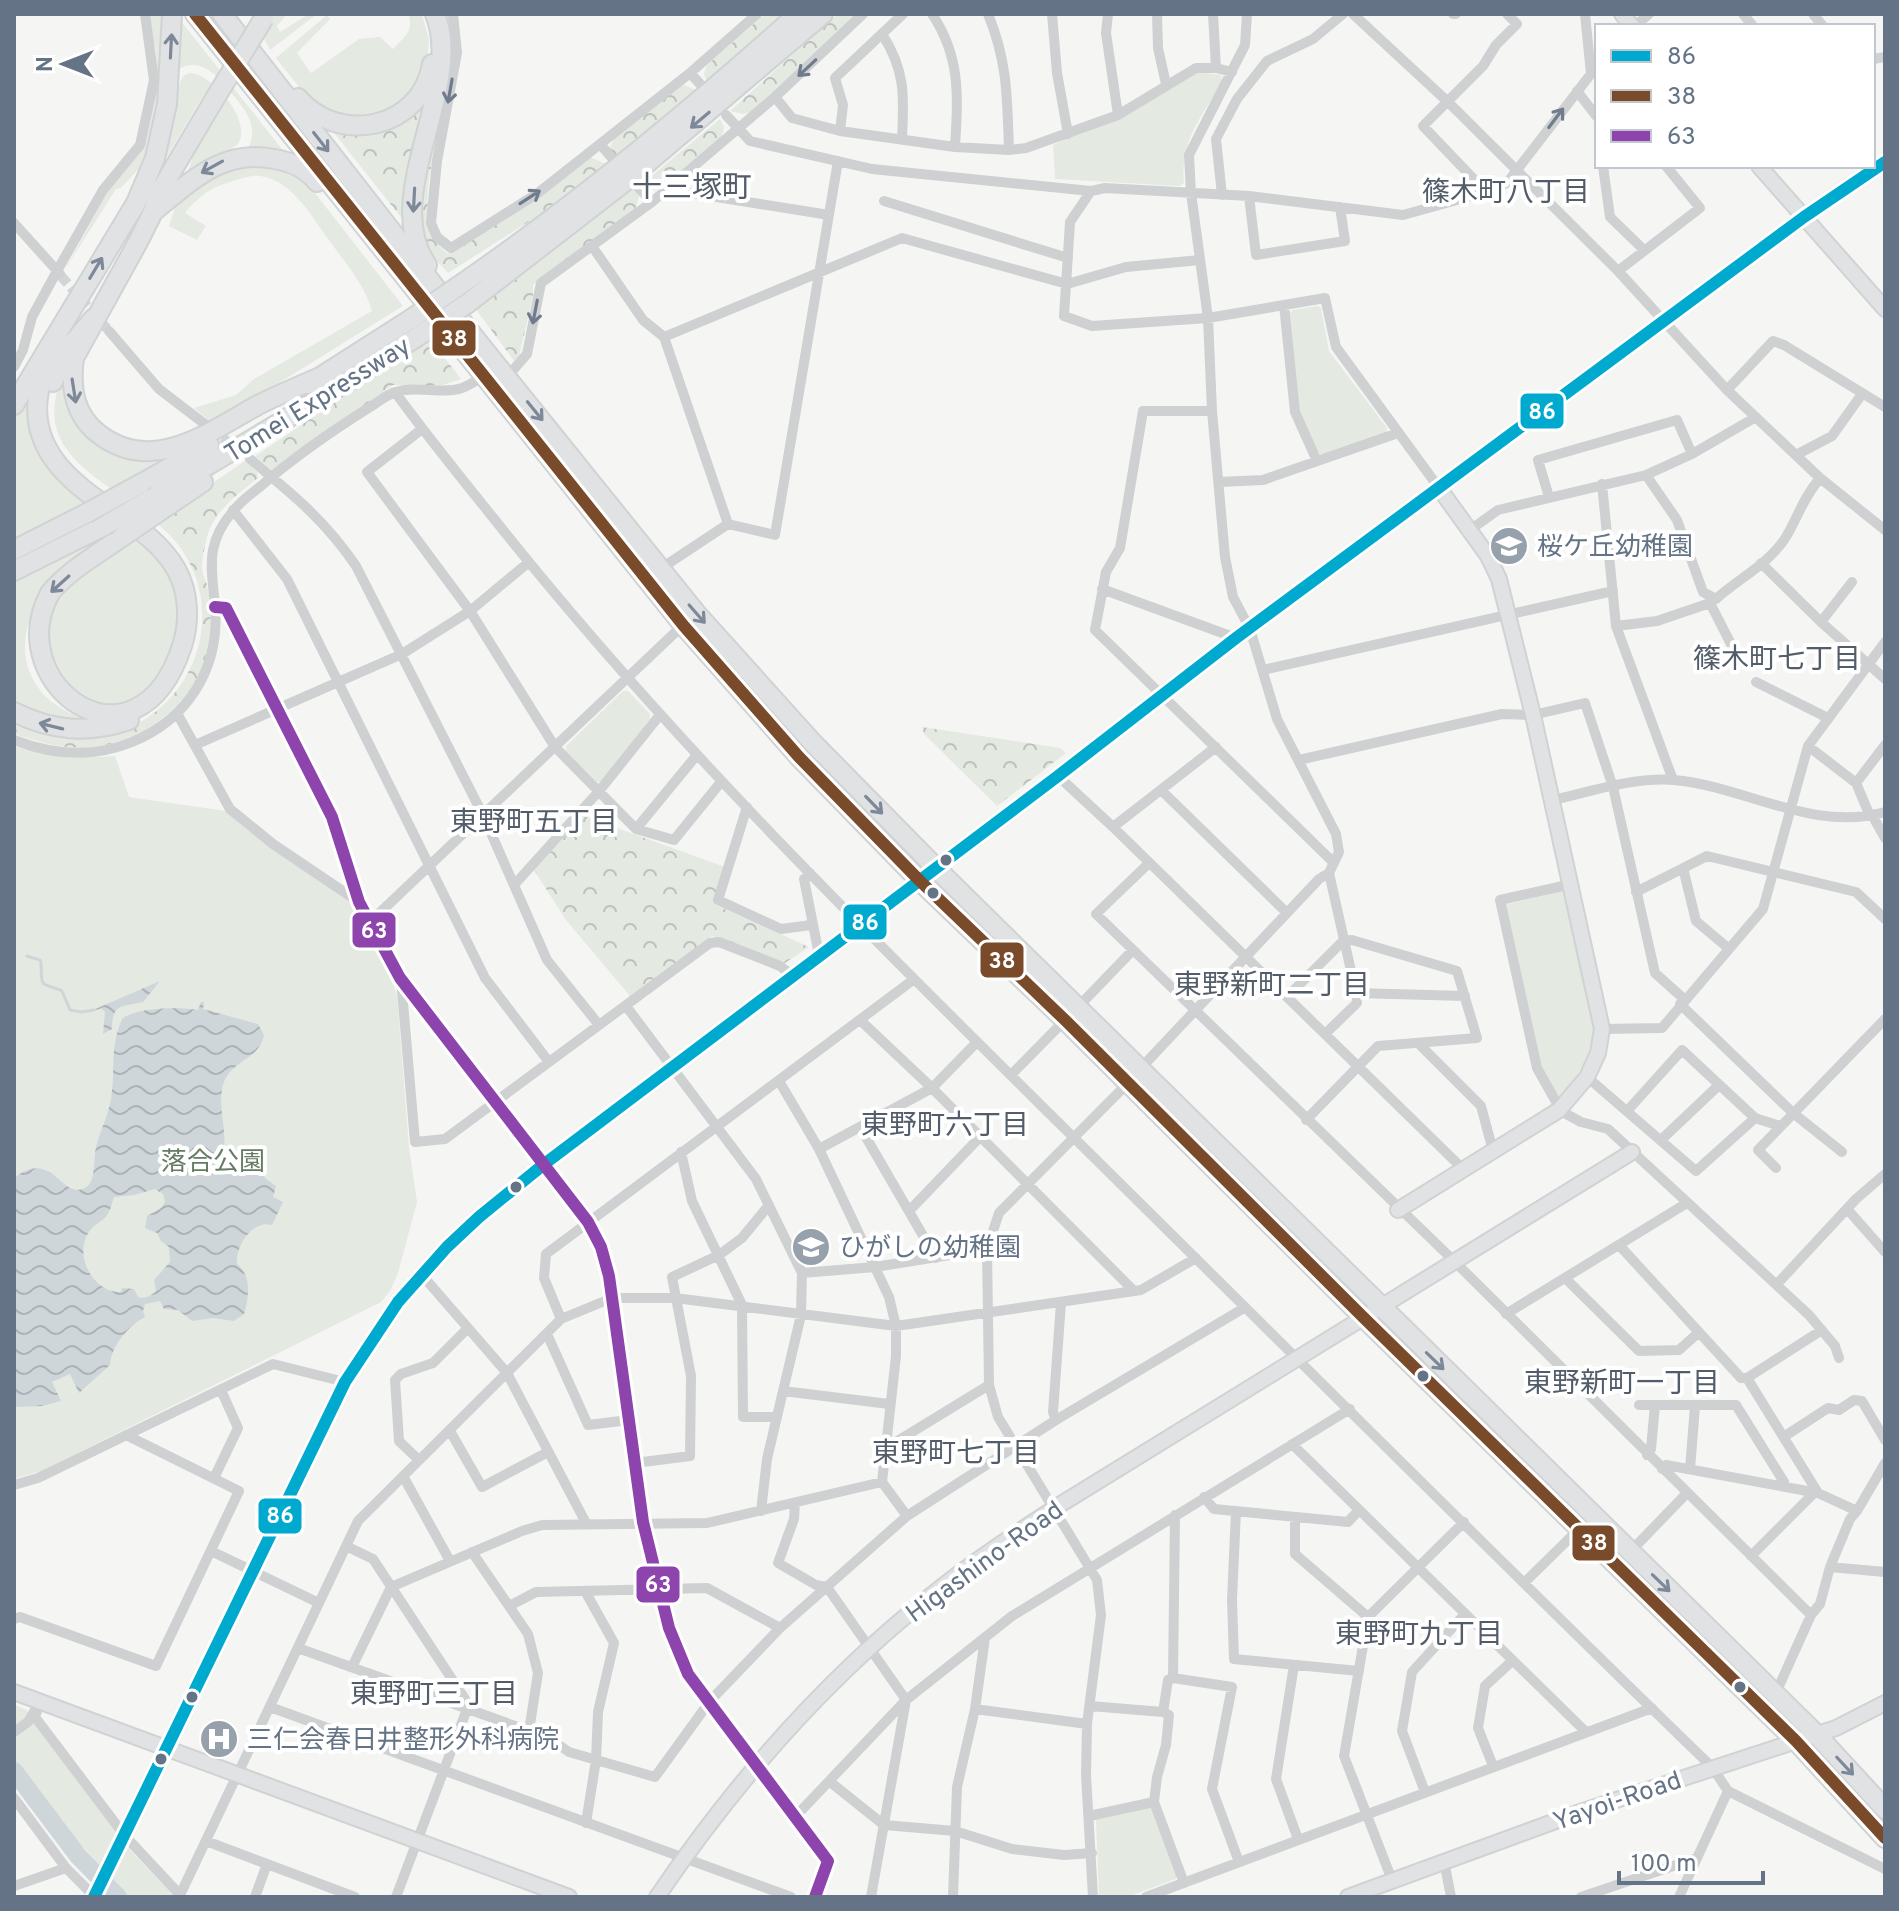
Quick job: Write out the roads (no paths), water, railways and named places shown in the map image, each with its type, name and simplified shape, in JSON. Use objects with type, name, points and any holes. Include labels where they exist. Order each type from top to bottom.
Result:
[{"type":"highway","points":[[14,405],[136,203],[155,158],[165,122],[172,14]]},
{"type":"highway","points":[[195,14],[683,625],[799,757],[920,881],[1072,1014]]},
{"type":"highway","points":[[222,14],[660,569],[813,743],[1363,1317],[1581,1527],[1796,1741],[1885,1838]]},
{"type":"highway","points":[[231,14],[303,104],[318,115],[338,123],[366,126],[399,116],[415,102],[423,89],[433,53],[427,14]]},
{"type":"highway","points":[[435,14],[442,57],[436,95],[417,169],[414,213],[416,243],[423,259],[474,327],[478,342]]},
{"type":"highway","name":"Tomei Expressway","points":[[14,571],[104,526],[161,502],[323,397],[417,326],[457,287],[615,169],[798,14]]},
{"type":"highway","name":"Tomei Expressway","points":[[14,550],[232,433],[320,377],[468,303],[626,181],[823,14]]},
{"type":"highway","points":[[263,15],[243,34],[159,193],[153,212],[74,358],[72,378],[76,405],[92,429],[109,442],[131,450],[155,452],[185,445],[264,402],[320,377]]},
{"type":"highway","points":[[136,203],[157,182],[208,102]]},
{"type":"highway","points":[[153,212],[209,168],[225,160],[251,156],[297,165],[310,173],[406,292],[422,300]]},
{"type":"highway","points":[[14,712],[67,730],[112,726],[131,720],[161,700],[173,685],[190,652],[195,634],[195,599],[176,553],[153,527],[78,473],[51,430],[48,395],[56,373],[65,352],[94,318]]},
{"type":"highway","points":[[58,333],[38,395],[38,419],[44,442],[69,479],[158,544],[178,572],[186,598],[186,632],[181,649],[174,666],[153,694],[109,715],[92,715],[67,707],[45,687],[37,673],[30,642],[36,616],[49,594],[63,579],[122,537],[161,502]]},
{"type":"highway","points":[[1134,1076],[1380,1307],[1816,1734],[1885,1809]]},
{"type":"main road","points":[[96,1894],[345,1382],[373,1337],[422,1275],[479,1217],[543,1165],[1236,638],[1804,217],[1885,162]]},
{"type":"main road","points":[[1761,168],[1885,309]]},
{"type":"main road","points":[[1398,1210],[1561,1108],[1587,1077],[1598,1053],[1602,1029],[1553,800],[1499,579],[1470,530],[1439,488]]},
{"type":"main road","name":"Higashino-Road","points":[[657,1897],[756,1765],[820,1696],[936,1591],[1053,1509],[1632,1152]]},
{"type":"main road","points":[[14,1692],[569,1897]]},
{"type":"main road","name":"Yayoi-Road","points":[[1348,1897],[1368,1893],[1392,1880],[1712,1767],[1836,1728],[1885,1703]]},
{"type":"street","points":[[14,367],[23,350],[32,317],[103,190],[140,145],[154,80],[145,14]]},
{"type":"street","points":[[453,14],[457,53],[437,161],[431,223],[437,237],[451,248],[538,193],[690,73],[757,14]]},
{"type":"street","points":[[507,377],[527,354],[541,283],[652,202],[775,97],[863,14]]},
{"type":"street","points":[[840,131],[843,105],[835,78],[903,14]]},
{"type":"street","points":[[932,14],[944,32],[958,85],[955,147]]},
{"type":"street","points":[[988,14],[1006,74],[1009,150]]},
{"type":"street","points":[[1052,14],[1057,73],[1068,134]]},
{"type":"street","points":[[1108,14],[1106,33],[1118,115]]},
{"type":"street","points":[[1157,14],[1158,48],[1166,84]]},
{"type":"street","points":[[1213,14],[1216,68]]},
{"type":"street","points":[[1093,1897],[1086,1775],[1087,1724],[1101,1615],[1097,1580],[998,1417],[989,1385],[987,1249],[999,1213],[1332,868],[1339,852],[1336,834],[1277,719],[1250,629],[1233,597],[1225,557],[1212,411],[1208,318],[1191,193],[1189,155],[1245,45],[1247,14]]},
{"type":"street","points":[[1222,195],[1216,139],[1237,99],[1267,61],[1313,39],[1343,14]]},
{"type":"street","points":[[1486,192],[1423,126],[1483,66],[1496,45],[1517,24],[1507,14]]},
{"type":"street","points":[[726,115],[750,141],[872,169],[1091,191],[1105,188],[1249,196],[1403,215],[1486,192],[1507,183],[1518,171],[1594,70],[1585,14]]},
{"type":"street","points":[[1360,16],[1618,271],[1727,390],[1820,478],[1885,530]]},
{"type":"street","points":[[882,34],[895,55],[904,96],[902,139]]},
{"type":"street","points":[[775,97],[792,118],[840,131],[955,147],[1009,150],[1026,148],[1118,115],[1196,68],[1232,72]]},
{"type":"street","points":[[690,73],[701,85]]},
{"type":"street","points":[[1577,91],[1595,114]]},
{"type":"street","points":[[600,144],[612,158]]},
{"type":"street","points":[[660,569],[728,524],[775,535],[838,161]]},
{"type":"street","points":[[1603,168],[1610,217],[1644,250]]},
{"type":"street","points":[[1618,271],[1700,208],[1668,168]]},
{"type":"street","points":[[638,187],[652,202]]},
{"type":"street","points":[[667,189],[829,215]]},
{"type":"street","points":[[1091,191],[1070,222],[1064,316],[1092,326],[1208,318],[1325,298],[1336,347],[1439,488]]},
{"type":"street","points":[[1249,196],[1256,255],[1345,241],[1340,207]]},
{"type":"street","points":[[884,201],[1068,258]]},
{"type":"street","points":[[14,223],[59,273]]},
{"type":"street","points":[[664,337],[902,238],[1067,284],[1126,267],[1200,260]]},
{"type":"street","points":[[592,246],[643,320],[664,337],[728,524]]},
{"type":"street","points":[[1284,305],[1295,412],[1317,461]]},
{"type":"street","points":[[109,331],[159,389],[206,425]]},
{"type":"street","points":[[1727,390],[1773,341],[1885,407]]},
{"type":"street","points":[[14,740],[46,750],[78,754],[113,749],[155,731],[178,715],[201,681],[212,653],[215,607],[210,572],[215,540],[233,510],[334,429],[395,392],[462,388],[484,376]]},
{"type":"street","points":[[395,392],[529,562],[696,756],[913,980],[1712,1767],[1728,1791],[1885,1869]]},
{"type":"street","points":[[1796,455],[1832,436],[1862,394]]},
{"type":"street","points":[[1212,411],[1143,411],[1120,548],[1106,572],[1095,630],[1216,747],[1332,868],[1343,941],[1357,1003],[1325,1034]]},
{"type":"street","points":[[1470,530],[1498,510],[1646,475],[1692,454],[1756,417]]},
{"type":"street","points":[[1549,497],[1538,460],[1677,420],[1692,454]]},
{"type":"street","points":[[422,429],[367,472],[470,611],[555,747],[636,829],[674,840],[721,782]]},
{"type":"street","points":[[1219,482],[1263,480],[1398,433]]},
{"type":"street","points":[[250,459],[334,534],[356,566],[483,815],[547,960],[599,1025]]},
{"type":"street","points":[[1646,475],[1677,520],[1703,592],[1712,600],[1733,648]]},
{"type":"street","points":[[1616,626],[1657,621],[1716,599],[1785,539],[1805,496],[1820,478]]},
{"type":"street","points":[[1602,484],[1616,626],[1673,780]]},
{"type":"street","points":[[233,510],[287,579],[485,978],[549,1062]]},
{"type":"street","points":[[195,745],[402,654],[470,611],[529,562]]},
{"type":"street","points":[[1761,563],[1885,679]]},
{"type":"street","points":[[1821,622],[1852,582]]},
{"type":"street","points":[[1102,589],[1236,638]]},
{"type":"street","points":[[1263,670],[1613,591]]},
{"type":"street","points":[[215,607],[226,608],[332,817],[359,902],[400,978],[588,1222],[601,1247],[612,1298],[643,1522],[669,1628],[688,1674],[828,1861],[815,1897]]},
{"type":"street","points":[[371,921],[683,625]]},
{"type":"street","points":[[1602,1029],[1662,1028],[1763,909],[1808,746],[1885,642]]},
{"type":"street","points":[[1756,682],[1828,718]]},
{"type":"street","points":[[1299,760],[1502,714],[1533,715],[1585,703],[1613,787],[1655,973],[1793,1113],[1842,1152]]},
{"type":"street","points":[[178,715],[230,809],[273,844],[359,902]]},
{"type":"street","points":[[515,884],[600,790],[659,716]]},
{"type":"street","points":[[1856,783],[1885,745]]},
{"type":"street","points":[[1808,746],[1856,783],[1885,838]]},
{"type":"street","points":[[1113,827],[1216,747]]},
{"type":"street","points":[[636,829],[696,756]]},
{"type":"street","points":[[1058,776],[1463,1169]]},
{"type":"street","points":[[1553,800],[1634,782],[1673,780],[1720,788],[1790,809],[1843,818],[1885,812]]},
{"type":"street","points":[[1161,790],[1287,913]]},
{"type":"street","points":[[747,807],[718,900],[781,929],[811,925]]},
{"type":"street","points":[[1636,892],[1707,856],[1856,892],[1885,919]]},
{"type":"street","points":[[1149,863],[1096,914],[1453,1260],[1811,1615]]},
{"type":"street","points":[[1683,868],[1696,921],[1728,948]]},
{"type":"street","points":[[810,873],[804,879],[819,955]]},
{"type":"street","points":[[1572,884],[1500,900],[1537,1068],[1555,1100],[1581,1122],[1608,1129],[1777,1284],[1822,1330],[1835,1346],[1839,1358]]},
{"type":"street","points":[[1287,997],[1343,941],[1352,940],[1457,971],[1477,1038],[1378,1046],[1306,1120]]},
{"type":"street","points":[[400,978],[415,1142],[445,1139],[710,943],[719,942],[780,966],[793,976]]},
{"type":"street","points":[[1011,1075],[1133,950]]},
{"type":"street","points":[[561,1319],[544,1278],[546,1254],[913,980]]},
{"type":"street","points":[[1356,993],[1465,996]]},
{"type":"street","points":[[626,1006],[756,1179],[802,1273],[801,1315],[767,1459],[761,1511]]},
{"type":"street","points":[[1776,1168],[1758,1150],[1885,1019]]},
{"type":"street","points":[[860,1020],[1134,1291]]},
{"type":"street","points":[[819,1149],[932,1088],[977,1042]]},
{"type":"street","points":[[1418,1043],[1481,1106],[1493,1151]]},
{"type":"street","points":[[1628,1110],[1682,1050],[1755,1118],[1780,1126]]},
{"type":"street","points":[[1587,1077],[1696,1171],[1755,1118]]},
{"type":"street","points":[[779,1081],[819,1149],[889,1297],[896,1326],[896,1356],[882,1482],[907,1516]]},
{"type":"street","points":[[1661,1140],[1719,1085]]},
{"type":"street","points":[[860,1127],[936,1258]]},
{"type":"street","points":[[910,1210],[980,1137]]},
{"type":"street","points":[[681,1152],[692,1201],[742,1305],[743,1417],[776,1417]]},
{"type":"street","points":[[1777,1284],[1856,1199],[1885,1174]]},
{"type":"street","points":[[1506,1314],[1687,1203]]},
{"type":"street","points":[[635,1463],[690,1456],[691,1376],[672,1277],[719,1255],[742,1238],[769,1205]]},
{"type":"street","points":[[1848,1210],[1885,1252]]},
{"type":"street","points":[[1619,1245],[1741,1378],[1747,1378],[1822,1330]]},
{"type":"street","points":[[802,1273],[875,1267],[987,1249]]},
{"type":"street","points":[[40,1702],[35,1717],[125,1836],[181,1896],[358,1521],[561,1319],[612,1298],[675,1298],[896,1326],[1141,1290],[1196,1258]]},
{"type":"street","points":[[422,1275],[507,1373],[586,1523]]},
{"type":"street","points":[[1565,1278],[1639,1351],[1679,1350],[1698,1333]]},
{"type":"street","points":[[1056,1420],[1053,1412],[1061,1303]]},
{"type":"street","points":[[298,1648],[529,1731],[569,1752],[655,1777],[710,1701],[780,1628],[907,1516],[1056,1420],[1244,1308]]},
{"type":"street","points":[[419,1460],[399,1441],[395,1380],[401,1374],[433,1363],[468,1328]]},
{"type":"street","points":[[547,1334],[588,1425],[629,1420]]},
{"type":"street","points":[[14,1485],[38,1478],[273,1364],[345,1382]]},
{"type":"street","points":[[1747,1378],[1785,1436],[1816,1492]]},
{"type":"street","points":[[886,1448],[989,1385]]},
{"type":"street","points":[[214,1478],[238,1428],[221,1390]]},
{"type":"street","points":[[783,1391],[889,1404]]},
{"type":"street","points":[[1785,1436],[1828,1408],[1839,1410],[1854,1400],[1862,1401],[1885,1440]]},
{"type":"street","points":[[1639,1405],[1736,1405],[1784,1482],[1784,1487]]},
{"type":"street","points":[[1647,1455],[1651,1449],[1655,1405]]},
{"type":"street","points":[[1690,1469],[1695,1406]]},
{"type":"street","points":[[795,1817],[906,1700],[1012,1616],[1350,1409]]},
{"type":"street","points":[[450,1431],[482,1487],[548,1452]]},
{"type":"street","points":[[14,1619],[20,1617],[156,1666],[239,1491],[126,1435]]},
{"type":"street","points":[[1292,1444],[1511,1662],[1585,1731]]},
{"type":"street","points":[[1775,1695],[1811,1615],[1820,1604],[1830,1567],[1850,1519],[1885,1463]]},
{"type":"street","points":[[1662,1469],[1666,1465],[1816,1492],[1857,1511]]},
{"type":"street","points":[[403,1476],[450,1561]]},
{"type":"street","points":[[352,1667],[391,1587],[542,1525],[707,1523],[882,1482]]},
{"type":"street","points":[[1751,1556],[1816,1492]]},
{"type":"street","points":[[1630,1552],[1686,1494]]},
{"type":"street","points":[[1204,1497],[1214,1509],[1348,1522],[1359,1510]]},
{"type":"street","points":[[795,1504],[794,1519],[778,1563],[816,1585],[827,1587],[906,1700],[871,1897]]},
{"type":"street","points":[[1236,1511],[1232,1600],[1234,1659],[1359,1671]]},
{"type":"street","points":[[1173,1678],[1175,1515]]},
{"type":"street","points":[[1295,1517],[1295,1554],[1368,1617]]},
{"type":"street","points":[[1392,1880],[1344,1756],[1368,1617],[1464,1522]]},
{"type":"street","points":[[1525,1582],[1581,1527]]},
{"type":"street","points":[[346,1546],[373,1559],[465,1699],[467,1709],[396,1897]]},
{"type":"street","points":[[211,1551],[319,1603]]},
{"type":"street","points":[[472,1552],[528,1634],[538,1673],[529,1731]]},
{"type":"street","points":[[1830,1567],[1885,1572]]},
{"type":"street","points":[[509,1606],[536,1592],[707,1588],[780,1628]]},
{"type":"street","points":[[585,1591],[614,1643],[598,1712],[596,1760],[586,1823]]},
{"type":"street","points":[[1425,1792],[1402,1731],[1412,1672],[1464,1615]]},
{"type":"street","points":[[953,1897],[957,1787],[975,1709],[985,1638]]},
{"type":"street","points":[[1493,1766],[1478,1728],[1485,1686],[1511,1662]]},
{"type":"street","points":[[1294,1665],[1276,1779],[1298,1839]]},
{"type":"street","points":[[1163,1712],[1168,1680],[1173,1678],[1232,1687],[1212,1789],[1239,1862]]},
{"type":"street","points":[[14,1732],[28,1722],[40,1702]]},
{"type":"street","points":[[1090,1706],[1169,1715],[1154,1802],[1184,1883]]},
{"type":"street","points":[[270,1707],[791,1897]]},
{"type":"street","points":[[1146,1897],[1652,1708]]},
{"type":"street","points":[[975,1709],[1087,1724]]},
{"type":"street","points":[[829,1781],[884,1825],[955,1831],[1012,1849],[1064,1855],[1092,1853]]},
{"type":"street","points":[[1679,1897],[1728,1791]]},
{"type":"street","points":[[14,1798],[66,1868],[96,1894]]},
{"type":"street","points":[[1089,1816],[1154,1802]]},
{"type":"street","points":[[206,1841],[267,1864],[327,1892],[355,1897]]},
{"type":"street","points":[[1581,1897],[1697,1858]]},
{"type":"street","points":[[1444,1861],[1451,1897]]},
{"type":"street","points":[[255,1897],[267,1864]]},
{"type":"street","points":[[19,1897],[14,1885],[66,1868]]},
{"type":"water","points":[[160,981],[143,1002],[116,1010],[112,1029],[103,1034],[105,1012],[102,1009],[93,1010]]},
{"type":"water","points":[[204,1002],[203,1009],[258,1024],[264,1035],[252,1055],[228,1075],[221,1101],[224,1149],[221,1157],[260,1164],[265,1178],[276,1186],[273,1197],[283,1202],[272,1225],[265,1224],[252,1230],[239,1249],[237,1264],[245,1274],[248,1287],[244,1314],[234,1321],[213,1318],[192,1321],[178,1310],[164,1309],[160,1301],[145,1304],[145,1317],[122,1337],[110,1365],[79,1393],[70,1374],[52,1382],[61,1401],[42,1406],[14,1407],[14,1178],[38,1168],[77,1190],[88,1186],[111,1099],[114,1050],[122,1019],[148,1010],[198,1010]],"holes":[[[155,1189],[163,1194],[165,1202],[147,1216],[145,1228],[157,1233],[169,1247],[170,1262],[154,1280],[156,1291],[141,1298],[134,1289],[122,1288],[121,1292],[117,1292],[103,1287],[90,1273],[84,1260],[88,1233],[107,1215],[114,1197]]]},
{"type":"waterway","points":[[27,956],[40,960],[44,984],[62,991],[70,1010],[94,1010]]},
{"type":"waterway","points":[[14,1771],[78,1856],[118,1897]]},
{"type":"tunnel","points":[[61,276],[109,331]]},
{"type":"tunnel","points":[[210,429],[239,450]]},
{"type":"place","name":"桜ケ丘幼稚園","points":[[1509,546]]},
{"type":"place","name":"ひがしの幼稚園","points":[[811,1247]]},
{"type":"place","name":"三仁会春日井整形外科病院","points":[[219,1739]]},
{"type":"district","name":"十三塚町","points":[[692,187]]},
{"type":"district","name":"篠木町八丁目","points":[[1506,191]]},
{"type":"district","name":"篠木町七丁目","points":[[1777,658]]},
{"type":"district","name":"東野町五丁目","points":[[534,821]]},
{"type":"district","name":"東野新町二丁目","points":[[1272,984]]},
{"type":"district","name":"東野町六丁目","points":[[945,1124]]},
{"type":"district","name":"東野新町一丁目","points":[[1622,1382]]},
{"type":"district","name":"東野町七丁目","points":[[956,1452]]},
{"type":"district","name":"東野町九丁目","points":[[1419,1633]]},
{"type":"district","name":"東野町三丁目","points":[[434,1693]]},
{"type":"park label","name":"落合公園","points":[[213,1161]]}]
